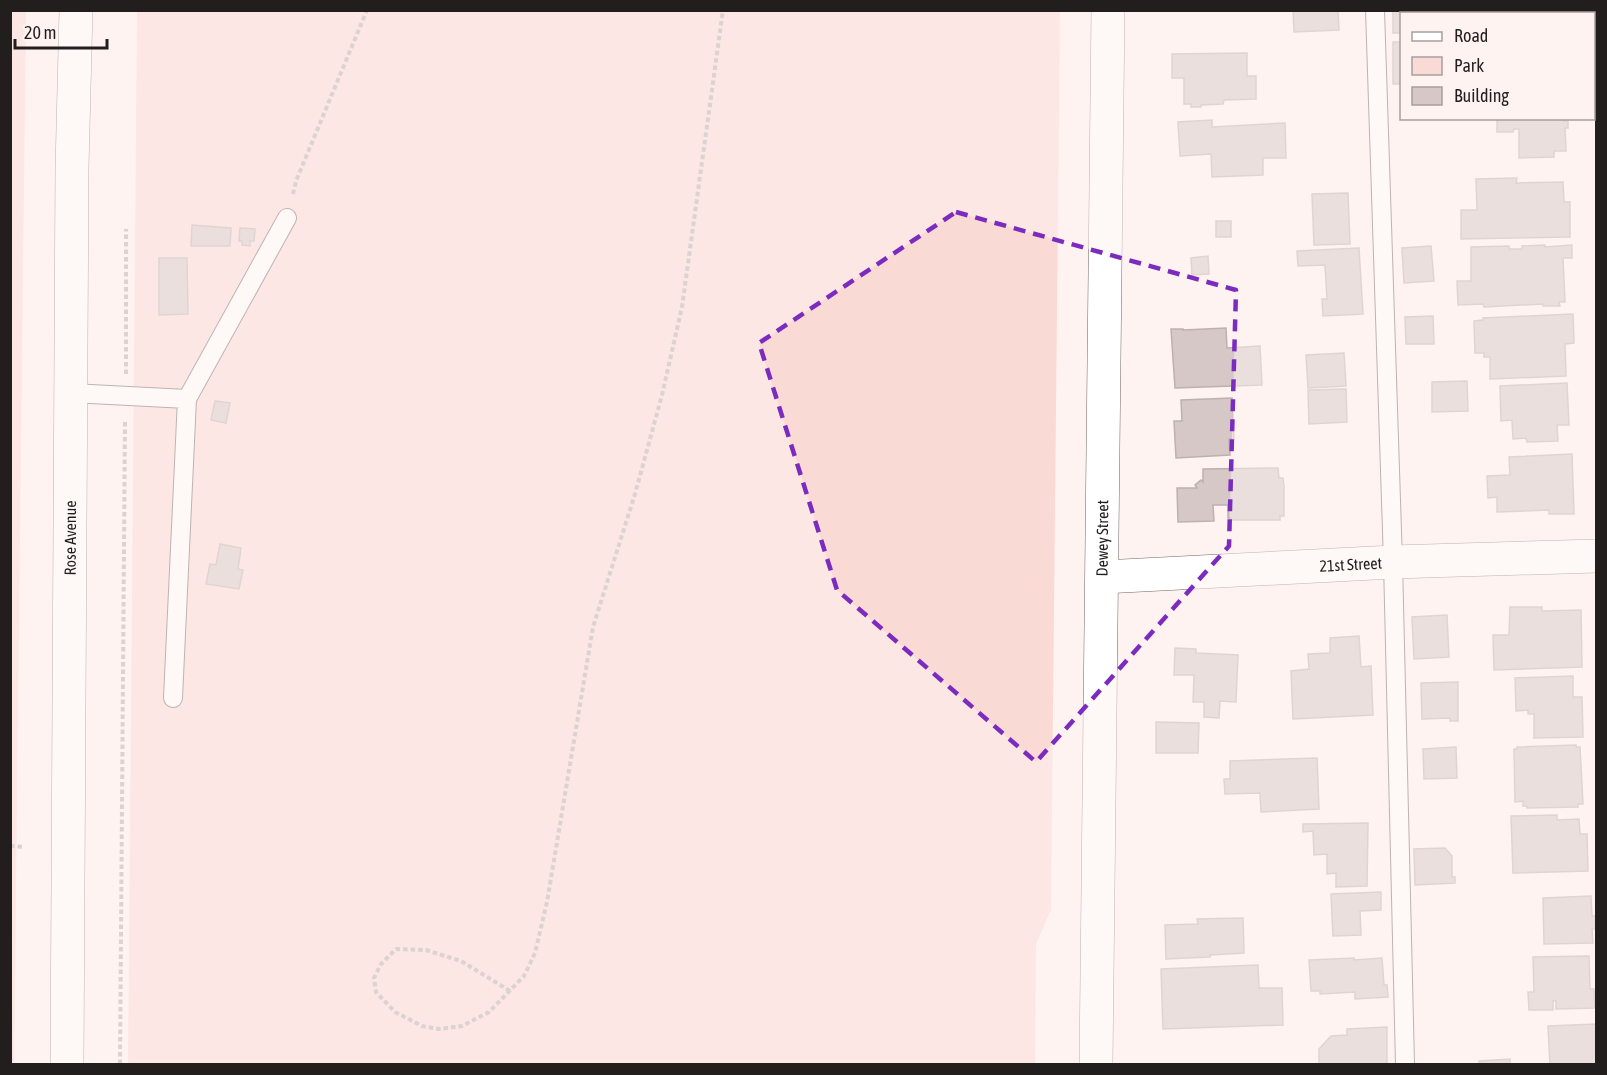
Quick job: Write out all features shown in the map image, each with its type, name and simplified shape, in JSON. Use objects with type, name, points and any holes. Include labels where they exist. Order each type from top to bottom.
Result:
[{"type":"street","name":"Rose Avenue","points":[[67,1065],[72,168],[76,10]]},
{"type":"street","name":"Dewey Street","points":[[1096,1065],[1108,10]]},
{"type":"street","name":"21st Street","points":[[1103,577],[1393,562],[1596,556]]},
{"type":"lane","points":[[1375,10],[1393,562],[1405,1065]]},
{"type":"lane","points":[[173,698],[187,399],[288,218]]},
{"type":"lane","points":[[71,393],[187,399]]},
{"type":"path","points":[[288,218],[296,181],[368,10]]},
{"type":"path","points":[[510,991],[461,961],[426,950],[396,950],[381,964],[374,978],[376,992],[395,1012],[422,1026],[439,1029],[462,1026],[489,1012],[510,991],[524,976],[534,952],[547,902],[594,627],[635,494],[662,395],[682,307],[723,10]]},
{"type":"path","points":[[120,1065],[126,229]]},
{"type":"path","points":[[10,846],[25,847]]},
{"type":"highlighted area","points":[[956,212],[1236,290],[1229,546],[1036,762],[837,590],[759,343]]},
{"type":"green space","points":[[10,11],[26,11],[14,1064],[10,1064]]},
{"type":"green space","points":[[137,11],[1060,11],[1051,910],[1036,944],[1035,1064],[128,1064]]},
{"type":"building","points":[[1293,10],[1338,10],[1339,30],[1294,32]]},
{"type":"building","points":[[1393,10],[1431,10],[1431,12],[1400,12],[1400,33],[1393,33]]},
{"type":"building","points":[[1466,10],[1560,10],[1560,12],[1466,12]]},
{"type":"building","points":[[1393,42],[1400,42],[1400,84],[1393,84]]},
{"type":"building","points":[[1247,53],[1247,76],[1256,76],[1256,99],[1224,100],[1223,104],[1201,105],[1201,107],[1184,104],[1184,78],[1172,78],[1172,54]]},
{"type":"building","points":[[1212,120],[1212,127],[1285,123],[1286,158],[1263,158],[1263,175],[1212,177],[1211,154],[1180,156],[1178,122]]},
{"type":"building","points":[[1497,120],[1568,121],[1568,128],[1565,128],[1566,151],[1554,151],[1554,157],[1519,158],[1519,129],[1514,129],[1513,132],[1497,132]]},
{"type":"building","points":[[1517,178],[1516,183],[1563,182],[1564,202],[1570,202],[1570,237],[1461,239],[1461,210],[1477,210],[1476,179]]},
{"type":"building","points":[[1348,193],[1350,244],[1314,245],[1312,194]]},
{"type":"building","points":[[1216,221],[1231,221],[1231,237],[1216,237]]},
{"type":"building","points":[[192,225],[231,228],[230,246],[191,246]]},
{"type":"building","points":[[240,228],[255,229],[254,241],[250,241],[250,246],[242,245],[242,241],[239,241]]},
{"type":"building","points":[[1545,245],[1545,247],[1572,245],[1572,258],[1563,258],[1565,302],[1559,302],[1560,306],[1543,306],[1543,304],[1484,307],[1483,304],[1458,305],[1457,281],[1471,281],[1471,247],[1509,246],[1509,249],[1522,249],[1522,246]]},
{"type":"building","points":[[1431,246],[1434,281],[1404,283],[1402,248]]},
{"type":"building","points":[[1359,248],[1363,314],[1323,316],[1322,299],[1327,299],[1325,265],[1298,266],[1297,251]]},
{"type":"building","points":[[1208,256],[1209,274],[1192,275],[1191,258]]},
{"type":"building","points":[[159,258],[187,258],[188,314],[159,315]]},
{"type":"building","points":[[1573,314],[1574,343],[1565,344],[1566,376],[1490,379],[1490,357],[1484,357],[1484,353],[1475,353],[1474,321],[1483,320],[1483,318]]},
{"type":"building","points":[[1433,316],[1434,344],[1406,344],[1405,317]]},
{"type":"building","points":[[1226,328],[1227,348],[1260,346],[1262,385],[1175,388],[1171,329]]},
{"type":"building","points":[[1344,353],[1346,386],[1308,388],[1306,355]]},
{"type":"building","points":[[1467,381],[1468,411],[1432,412],[1432,382]]},
{"type":"building","points":[[1567,383],[1569,425],[1557,425],[1558,441],[1527,442],[1526,438],[1513,439],[1512,420],[1501,421],[1500,386]]},
{"type":"building","points":[[1346,389],[1347,422],[1309,424],[1308,390]]},
{"type":"building","points":[[1232,398],[1234,439],[1229,439],[1230,455],[1176,458],[1174,421],[1182,421],[1181,400]]},
{"type":"building","points":[[215,401],[230,403],[226,423],[211,420]]},
{"type":"building","points":[[1572,454],[1574,514],[1549,514],[1549,510],[1497,512],[1497,497],[1488,498],[1487,476],[1510,475],[1509,457]]},
{"type":"building","points":[[1278,468],[1279,478],[1283,478],[1284,487],[1284,516],[1280,516],[1280,520],[1231,520],[1228,518],[1228,505],[1213,505],[1214,521],[1178,522],[1177,488],[1197,488],[1195,485],[1201,480],[1203,482],[1203,469]]},
{"type":"building","points":[[220,544],[241,548],[238,569],[243,570],[239,589],[206,584],[210,564],[216,565]]},
{"type":"building","points":[[1510,607],[1542,607],[1542,611],[1581,610],[1582,667],[1494,670],[1493,635],[1509,635]]},
{"type":"building","points":[[1447,615],[1449,657],[1414,659],[1412,617]]},
{"type":"building","points":[[1359,636],[1361,667],[1371,666],[1373,715],[1293,719],[1291,671],[1309,669],[1308,654],[1330,653],[1330,638]]},
{"type":"building","points":[[1175,648],[1196,649],[1196,653],[1238,655],[1236,702],[1220,701],[1219,718],[1204,717],[1204,702],[1193,702],[1194,675],[1174,675]]},
{"type":"building","points":[[1573,676],[1573,697],[1582,697],[1583,737],[1534,738],[1534,714],[1528,714],[1528,710],[1516,711],[1515,678]]},
{"type":"building","points":[[1458,682],[1458,721],[1450,721],[1450,718],[1422,719],[1421,683]]},
{"type":"building","points":[[1156,722],[1199,723],[1198,753],[1156,753]]},
{"type":"building","points":[[1576,745],[1580,747],[1583,804],[1578,804],[1578,807],[1527,808],[1523,806],[1523,801],[1515,802],[1514,749],[1517,747]]},
{"type":"building","points":[[1456,747],[1457,778],[1424,779],[1423,749]]},
{"type":"building","points":[[1317,758],[1319,809],[1261,812],[1260,793],[1225,794],[1224,779],[1230,779],[1230,761]]},
{"type":"building","points":[[1557,815],[1557,820],[1579,819],[1580,834],[1587,834],[1588,871],[1513,873],[1511,816]]},
{"type":"building","points":[[1368,823],[1367,886],[1336,887],[1336,873],[1327,874],[1327,854],[1314,855],[1313,831],[1303,832],[1303,824]]},
{"type":"building","points":[[1445,848],[1452,856],[1452,877],[1455,877],[1455,883],[1415,885],[1414,849]]},
{"type":"building","points":[[1381,892],[1381,910],[1360,911],[1361,935],[1333,936],[1331,894]]},
{"type":"building","points":[[1591,896],[1592,916],[1596,916],[1596,929],[1592,929],[1593,943],[1544,944],[1543,898]]},
{"type":"building","points":[[1243,918],[1244,953],[1166,959],[1165,925],[1198,924],[1197,919]]},
{"type":"building","points":[[1589,956],[1590,989],[1594,989],[1595,1008],[1556,1009],[1556,1001],[1553,1001],[1553,1010],[1529,1010],[1528,992],[1534,992],[1533,957]]},
{"type":"building","points":[[1354,958],[1354,960],[1382,958],[1384,985],[1387,985],[1388,997],[1355,999],[1355,992],[1320,994],[1320,991],[1311,991],[1309,960]]},
{"type":"building","points":[[1258,965],[1259,988],[1282,988],[1283,1025],[1163,1029],[1161,969]]},
{"type":"building","points":[[1596,1024],[1596,1064],[1550,1064],[1548,1026]]},
{"type":"building","points":[[1387,1027],[1387,1064],[1319,1064],[1319,1049],[1331,1036],[1347,1035],[1347,1029]]},
{"type":"building","points":[[1510,1059],[1510,1064],[1479,1064],[1479,1061]]}]
